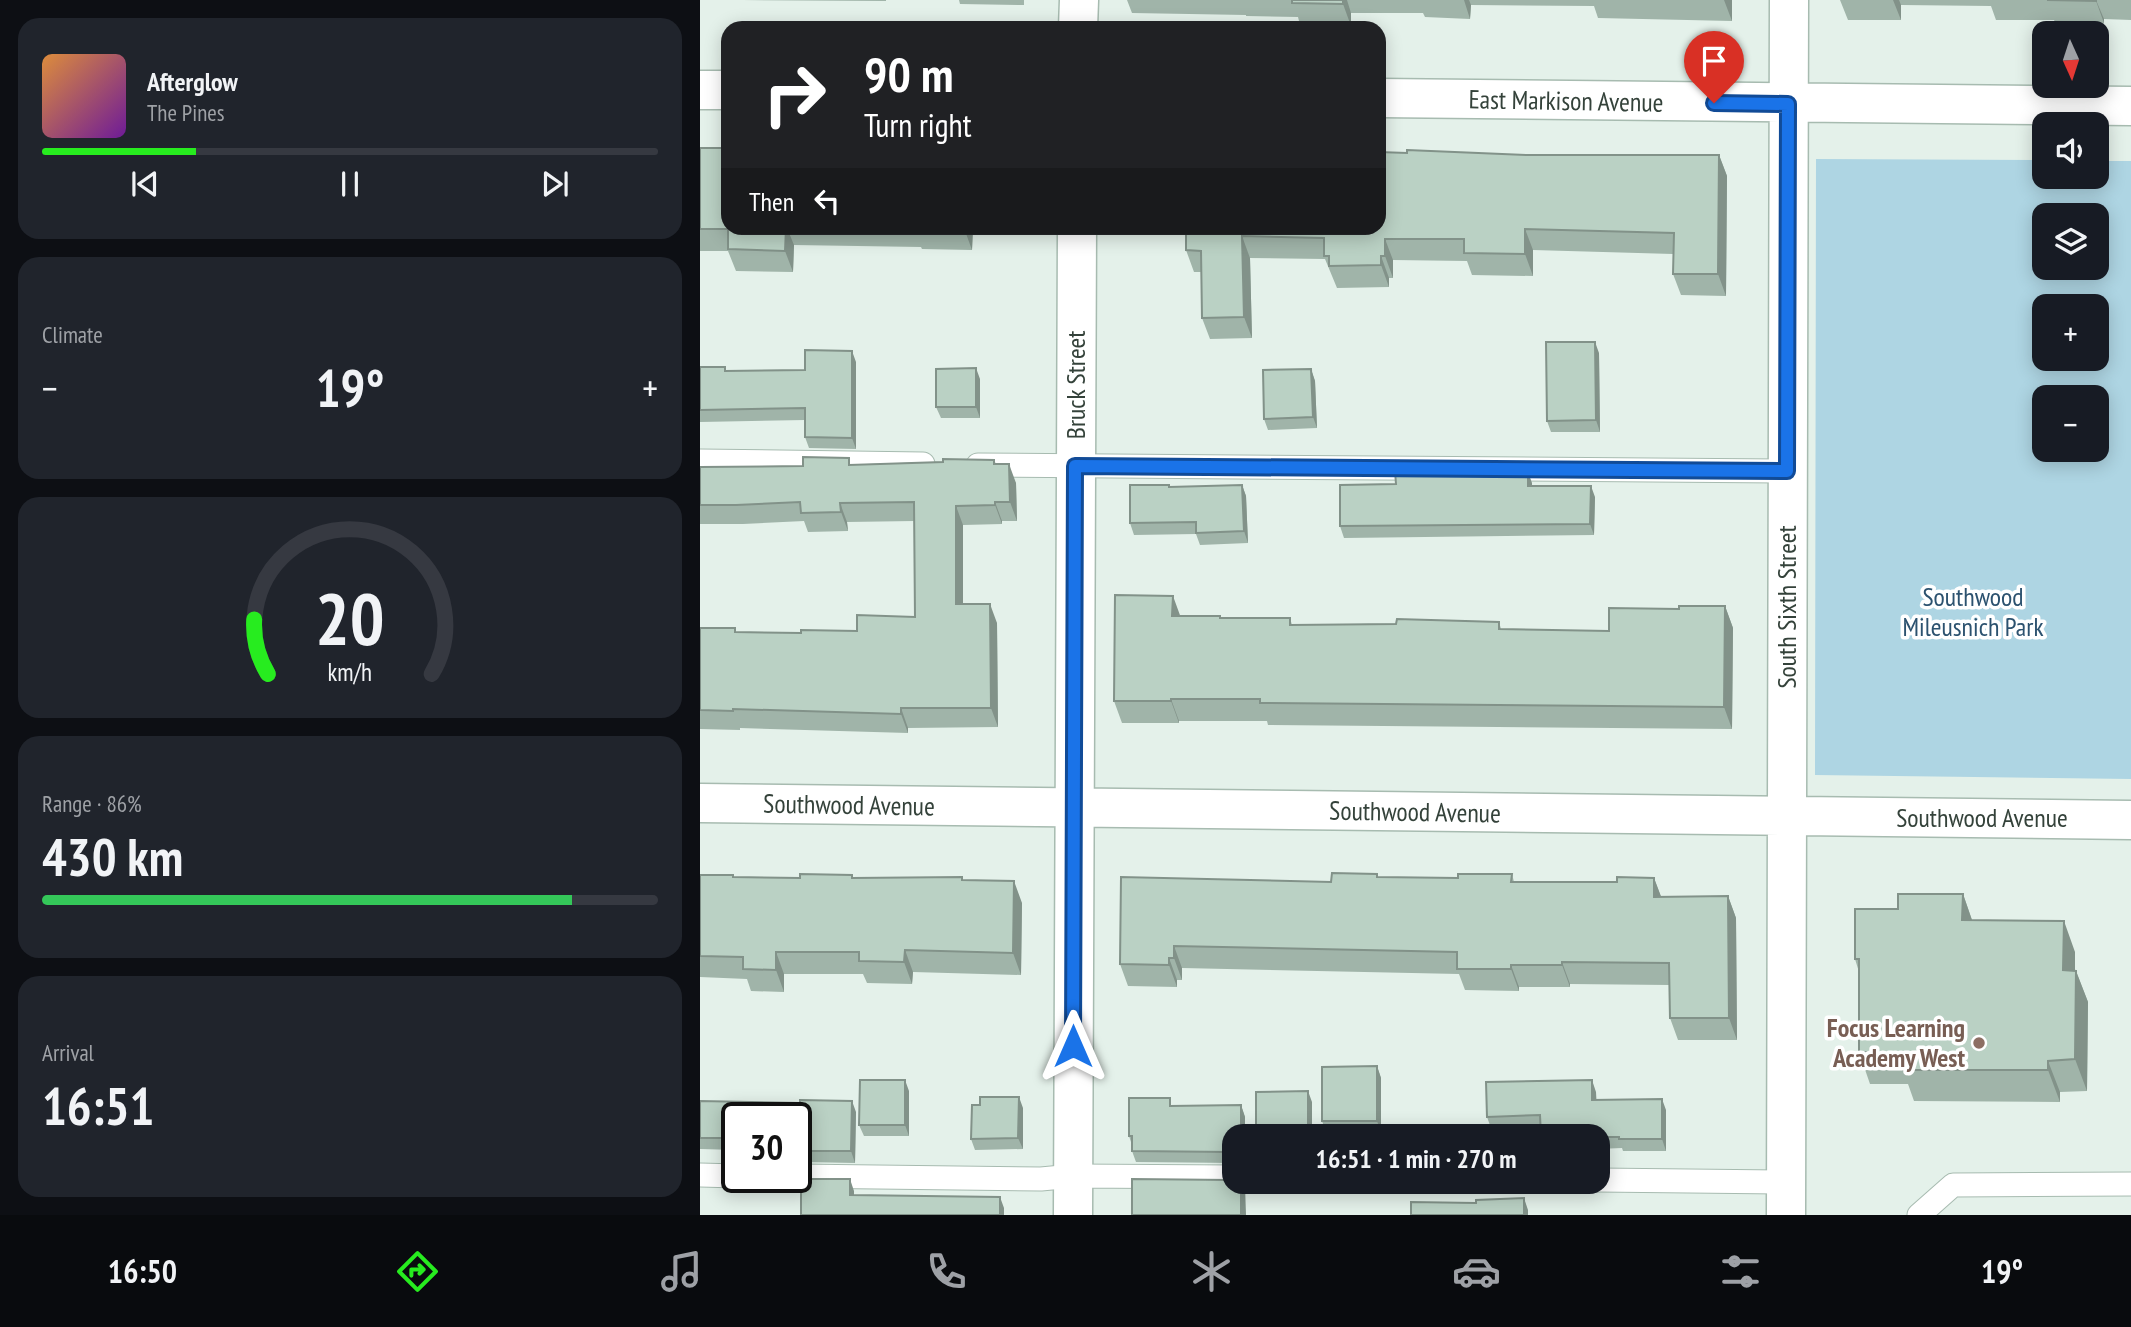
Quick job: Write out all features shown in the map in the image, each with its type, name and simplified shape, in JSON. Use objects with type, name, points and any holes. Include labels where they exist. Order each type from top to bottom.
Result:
[{"type":"street","points":[[1078,21],[1079,0]]},
{"type":"street","name":"South Sixth Street","points":[[1786,1199],[1789,0]]},
{"type":"street","points":[[700,90],[721,90]]},
{"type":"street","name":"East Markison Avenue","points":[[1386,98],[2131,106]]},
{"type":"street","name":"Bruck Street","points":[[1073,1215],[1077,235]]},
{"type":"street","name":"Southwood Avenue","points":[[700,803],[2131,820]]},
{"type":"lane","points":[[700,461],[1787,471]]},
{"type":"lane","points":[[700,1175],[721,1176]]},
{"type":"lane","points":[[812,1176],[1041,1179],[1073,1176],[1222,1177]]},
{"type":"lane","points":[[1610,1181],[1786,1199]]},
{"type":"lane","points":[[1919,1215],[1954,1185],[2131,1184]]},
{"type":"green space","name":"Southwood Mileusnich Park","points":[[1816,159],[2032,160],[2032,189],[2109,189],[2109,161],[2131,161],[2131,779],[1815,775]]},
{"type":"building","points":[[1292,0],[1343,0],[1343,4],[1292,3]]},
{"type":"building","points":[[700,148],[721,148],[721,229],[700,229]]},
{"type":"building","points":[[1407,150],[1526,155],[1719,155],[1718,274],[1673,274],[1674,233],[1525,229],[1525,254],[1464,253],[1464,239],[1385,239],[1385,256],[1381,256],[1381,265],[1329,266],[1329,256],[1324,256],[1324,238],[1242,236],[1244,317],[1202,318],[1201,251],[1186,250],[1186,235],[1386,235],[1386,152],[1407,153]]},
{"type":"building","points":[[728,235],[786,235],[785,251],[728,249]]},
{"type":"building","points":[[1546,342],[1595,342],[1596,420],[1547,421]]},
{"type":"building","points":[[805,350],[852,351],[852,438],[805,437],[805,408],[700,410],[700,367],[725,367],[725,371],[805,370]]},
{"type":"building","points":[[976,368],[976,407],[936,407],[936,369]]},
{"type":"building","points":[[1311,369],[1313,417],[1264,419],[1263,370]]},
{"type":"building","points":[[803,457],[849,458],[849,465],[943,462],[943,459],[994,460],[994,464],[1009,464],[1010,502],[956,506],[956,604],[990,604],[991,708],[901,708],[901,714],[700,710],[700,628],[735,628],[735,632],[857,631],[857,615],[915,617],[914,502],[840,503],[841,512],[801,513],[800,502],[700,505],[700,467],[803,466]]},
{"type":"building","points":[[1395,471],[1528,472],[1528,486],[1591,486],[1590,524],[1340,526],[1340,485],[1396,484]]},
{"type":"building","points":[[1130,485],[1242,485],[1244,531],[1196,533],[1196,522],[1130,523]]},
{"type":"building","points":[[1115,595],[1173,596],[1172,616],[1290,618],[1290,625],[1396,624],[1397,619],[1499,622],[1499,629],[1609,631],[1609,608],[1679,609],[1679,606],[1725,606],[1724,707],[1260,703],[1260,699],[1114,701]]},
{"type":"building","points":[[1332,873],[1377,874],[1377,877],[1458,878],[1458,874],[1512,874],[1511,882],[1617,882],[1617,877],[1654,878],[1654,897],[1728,896],[1729,1018],[1670,1018],[1669,963],[1562,962],[1562,965],[1511,965],[1511,969],[1457,969],[1457,952],[1174,946],[1174,958],[1169,958],[1169,965],[1120,964],[1121,877],[1331,882]]},
{"type":"building","points":[[800,874],[852,875],[852,878],[962,877],[962,880],[1014,881],[1013,953],[905,950],[904,962],[859,961],[859,952],[776,952],[776,970],[743,969],[743,957],[700,956],[700,875],[800,878]]},
{"type":"building","name":"Focus Learning Academy West","points":[[1898,894],[1963,894],[1962,920],[2064,921],[2063,970],[2076,971],[2075,1059],[2048,1061],[2048,1070],[1903,1070],[1903,1053],[1859,1052],[1859,959],[1855,959],[1855,909],[1898,909]]},
{"type":"building","points":[[1377,1066],[1377,1121],[1322,1121],[1322,1067]]},
{"type":"building","points":[[860,1080],[905,1080],[905,1125],[859,1125]]},
{"type":"building","points":[[1592,1080],[1592,1100],[1662,1099],[1662,1139],[1610,1137],[1610,1124],[1540,1124],[1540,1115],[1487,1117],[1486,1082]]},
{"type":"building","points":[[1308,1091],[1308,1124],[1256,1124],[1256,1092]]},
{"type":"building","points":[[980,1097],[1019,1097],[1018,1138],[971,1139],[972,1105],[980,1105]]},
{"type":"building","points":[[1129,1098],[1170,1098],[1170,1106],[1241,1105],[1241,1124],[1222,1124],[1222,1152],[1132,1151],[1132,1136],[1129,1136]]},
{"type":"building","points":[[700,1101],[750,1102],[721,1102],[721,1138],[700,1138]]},
{"type":"building","points":[[852,1101],[851,1151],[812,1151],[812,1102],[800,1102]]},
{"type":"building","points":[[812,1179],[850,1179],[850,1195],[1000,1197],[1000,1215],[801,1215],[801,1193],[812,1193]]},
{"type":"building","points":[[1132,1179],[1222,1180],[1222,1194],[1241,1194],[1241,1215],[1132,1215]]},
{"type":"building","points":[[1524,1198],[1524,1215],[1411,1215],[1411,1202],[1476,1203],[1476,1200]]},
{"type":"place","name":"Focus Learning Academy West","points":[[1979,1043]]},
{"type":"route","points":[[1073,1046],[1075,466],[1787,471],[1788,104],[1714,103]]}]
